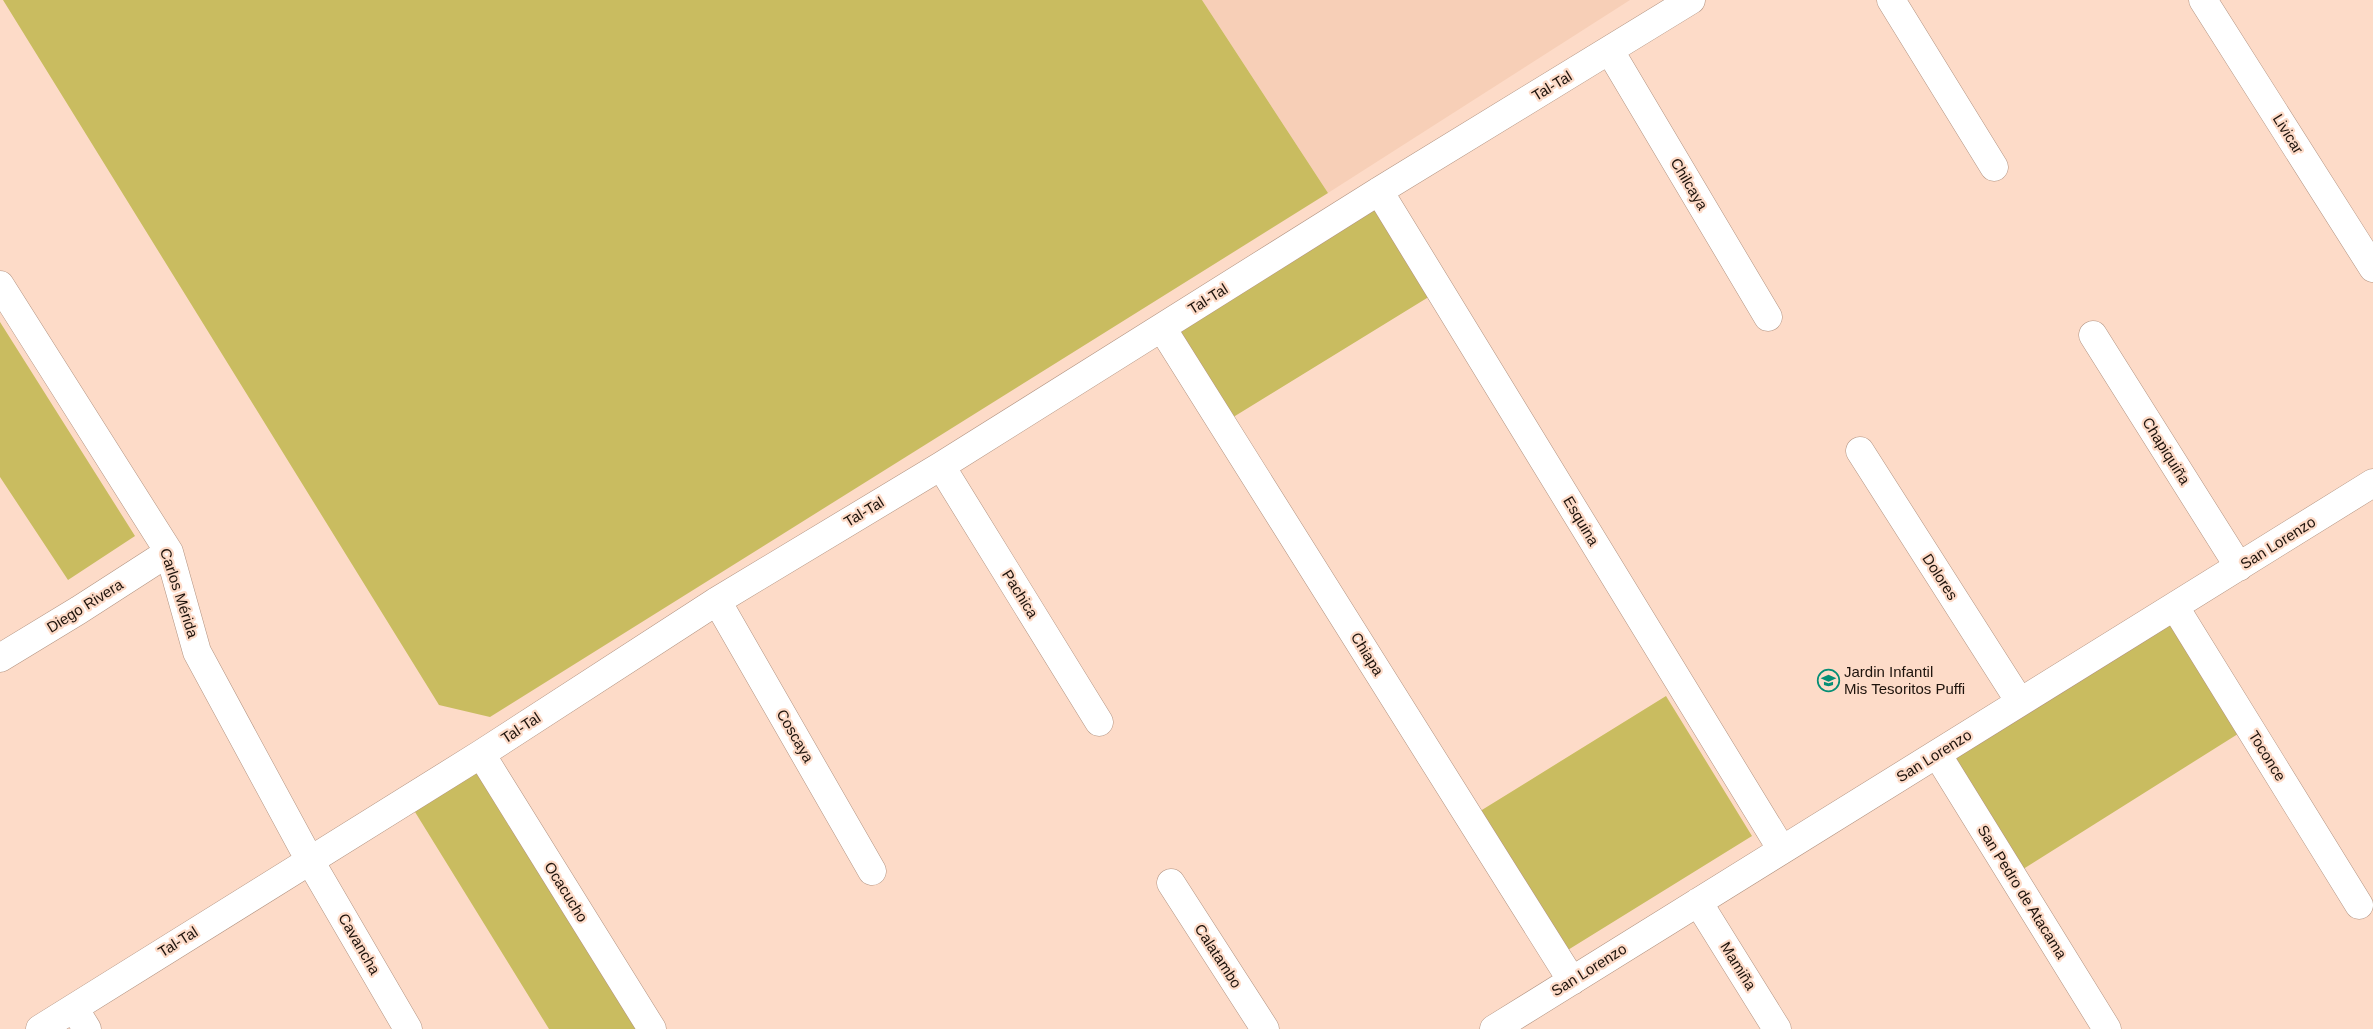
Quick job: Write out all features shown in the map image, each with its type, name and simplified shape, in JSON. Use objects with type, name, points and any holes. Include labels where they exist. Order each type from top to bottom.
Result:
[{"type":"street","name":"Tal-Tal","points":[[40,1029],[81,1018],[309,859],[481,754],[717,601],[941,466],[1379,191],[1691,0]]},
{"type":"street","points":[[1891,0],[1994,167]]},
{"type":"street","name":"Livicar","points":[[2203,0],[2373,268]]},
{"type":"street","name":"Chilcaya","points":[[1610,51],[1768,317]]},
{"type":"street","name":"Esquina","points":[[1379,191],[1782,850]]},
{"type":"street","name":"Carlos Mérida","points":[[2,293],[168,552],[197,652],[309,859]]},
{"type":"street","name":"Chiapa","points":[[1162,328],[1572,981]]},
{"type":"street","name":"Chapiquiña","points":[[2093,335],[2238,567]]},
{"type":"street","name":"Dolores","points":[[1860,451],[2020,702]]},
{"type":"street","name":"Pachica","points":[[941,466],[1099,722]]},
{"type":"street","name":"San Lorenzo","points":[[1494,1029],[2373,483]]},
{"type":"street","name":"Diego Rivera","points":[[0,658],[80,610],[168,552]]},
{"type":"street","name":"Coscaya","points":[[717,601],[872,871]]},
{"type":"street","name":"Toconce","points":[[2174,607],[2359,905]]},
{"type":"street","name":"Ocacucho","points":[[481,754],[652,1029]]},
{"type":"street","name":"San Pedro de Atacama","points":[[1937,754],[2107,1029]]},
{"type":"street","name":"Cavancha","points":[[309,859],[408,1029]]},
{"type":"street","name":"Calatambo","points":[[1170,883],[1265,1029]]},
{"type":"street","name":"Mamiña","points":[[1698,902],[1777,1029]]},
{"type":"shaded area","points":[[3,0],[1202,0],[1328,193],[490,717],[439,705]]},
{"type":"shaded area","points":[[1202,0],[1630,0],[1328,193]]},
{"type":"shaded area","points":[[1379,191],[1440,290],[1222,424],[1162,328]]},
{"type":"shaded area","points":[[0,322],[135,536],[68,580],[0,477]]},
{"type":"shaded area","points":[[2175,607],[2249,727],[2012,876],[1937,754]]},
{"type":"shaded area","points":[[1666,696],[1752,836],[1563,953],[1477,813]]},
{"type":"shaded area","points":[[481,754],[652,1029],[549,1029],[407,799]]},
{"type":"place","name":"Jardin Infantil Mis Tesoritos Puffi","points":[[1828,681]]}]
